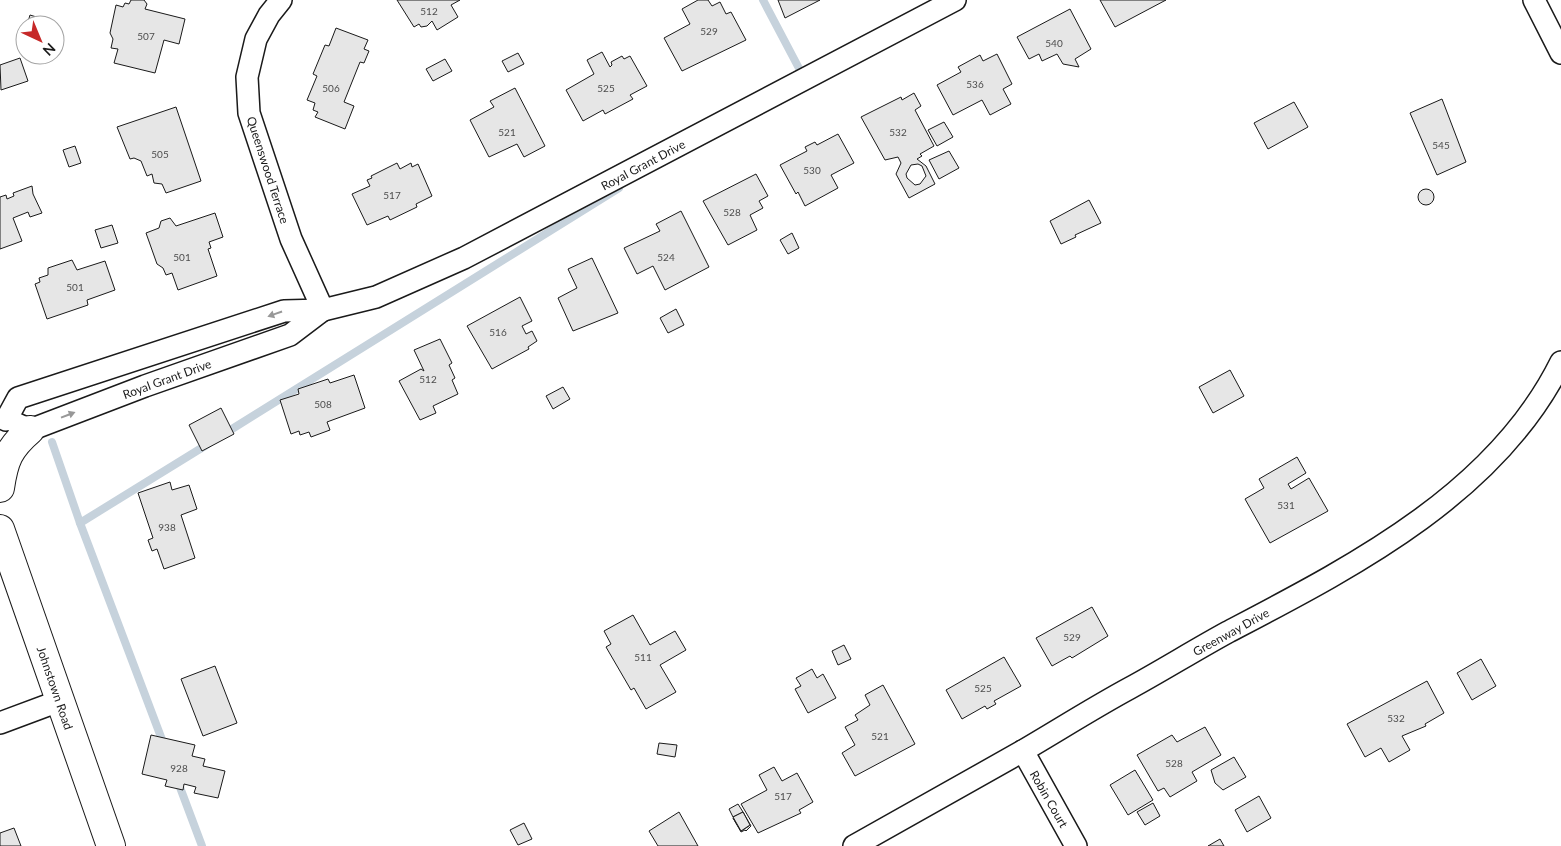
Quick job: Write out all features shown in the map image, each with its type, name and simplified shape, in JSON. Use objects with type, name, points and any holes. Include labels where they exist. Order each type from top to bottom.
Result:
[{"type":"main road","points":[[0,488],[3,469],[14,443],[12,424]]},
{"type":"main road","name":"Johnstown Road","points":[[0,529],[111,846]]},
{"type":"street","name":"Queenswood Terrace","points":[[281,0],[269,15],[256,39],[247,77],[248,113],[291,239],[323,310]]},
{"type":"street","name":"Royal Grant Drive","points":[[323,310],[290,335],[145,386],[12,424],[18,398],[284,310],[323,310],[376,297],[464,258],[955,0]]},
{"type":"street","points":[[1534,0],[1561,53]]},
{"type":"street","name":"Greenway Drive","points":[[854,846],[1023,751],[1082,714],[1347,566],[1412,524],[1443,501],[1484,465],[1507,441],[1528,415],[1561,362]]},
{"type":"street","points":[[0,723],[59,700]]},
{"type":"street","name":"Robin Court","points":[[1023,751],[1076,846]]},
{"type":"building","points":[[131,0],[144,0],[147,4],[145,9],[185,19],[179,44],[164,40],[155,73],[114,63],[118,49],[111,48],[113,39],[110,33],[116,5],[123,7],[125,3],[129,4]]},
{"type":"building","points":[[397,0],[460,0],[451,5],[458,17],[437,30],[432,21],[427,26],[421,27],[419,24],[414,27]]},
{"type":"building","points":[[698,0],[708,0],[712,6],[720,2],[726,14],[731,12],[746,40],[682,71],[664,38],[690,24],[682,9]]},
{"type":"building","points":[[778,0],[820,0],[785,18]]},
{"type":"building","points":[[1100,0],[1166,0],[1115,27]]},
{"type":"building","points":[[1070,9],[1091,49],[1075,59],[1079,67],[1063,64],[1057,54],[1042,61],[1039,54],[1029,59],[1017,37]]},
{"type":"building","points":[[336,28],[368,40],[364,49],[369,51],[364,63],[360,62],[344,102],[354,106],[345,129],[315,117],[318,112],[313,110],[315,103],[307,100],[317,76],[313,74],[325,45],[329,46]]},
{"type":"building","points":[[602,52],[610,67],[612,65],[611,62],[622,56],[624,59],[630,56],[647,86],[630,95],[633,99],[605,114],[603,110],[583,121],[566,90],[594,74],[587,60]]},
{"type":"building","points":[[518,53],[524,64],[508,72],[502,61]]},
{"type":"building","points":[[997,54],[1012,84],[1003,89],[1011,104],[990,115],[982,100],[953,115],[937,85],[961,72],[958,67],[980,55],[983,61]]},
{"type":"building","points":[[445,59],[452,71],[433,81],[426,69]]},
{"type":"building","points":[[15,60],[15,65],[22,65],[28,81],[1,90],[0,65]]},
{"type":"building","points":[[515,88],[545,146],[524,157],[517,144],[489,157],[470,120],[494,107],[490,101]]},
{"type":"building","points":[[914,93],[921,106],[915,110],[934,146],[920,154],[922,156],[917,159],[926,166],[935,184],[909,198],[896,174],[901,163],[898,157],[885,160],[861,117],[901,97],[902,100]],"holes":[[[918,164],[922,166],[926,176],[920,184],[915,185],[907,178],[906,174],[911,165]]]},
{"type":"building","points":[[1442,99],[1466,162],[1437,175],[1410,113]]},
{"type":"building","points":[[1294,102],[1308,127],[1268,149],[1254,123]]},
{"type":"building","points":[[176,107],[201,181],[166,193],[162,184],[154,183],[152,174],[147,176],[141,161],[134,158],[130,159],[117,127]]},
{"type":"building","points":[[944,122],[953,137],[937,146],[928,130]]},
{"type":"building","points":[[838,134],[854,163],[831,175],[838,188],[805,206],[780,165],[807,151],[805,147],[815,142],[817,145]]},
{"type":"building","points":[[75,146],[81,163],[69,167],[63,150]]},
{"type":"building","points":[[949,151],[959,168],[939,179],[929,160]]},
{"type":"building","points":[[397,163],[400,169],[411,163],[412,167],[418,164],[432,196],[416,204],[417,207],[390,220],[388,216],[367,225],[352,194],[370,186],[367,180],[372,178],[371,176]]},
{"type":"building","points":[[756,174],[768,196],[759,201],[763,208],[750,215],[757,230],[728,245],[703,201]]},
{"type":"building","points":[[32,186],[33,194],[42,213],[30,217],[28,212],[13,218],[22,241],[0,249],[0,197],[6,195],[7,199],[14,196],[13,193]]},
{"type":"building","points":[[1423,189],[1429,189],[1434,194],[1432,203],[1423,205],[1418,200],[1418,194]]},
{"type":"building","points":[[1089,200],[1101,223],[1061,244],[1050,221]]},
{"type":"building","points":[[681,211],[709,267],[665,290],[653,266],[637,274],[624,248],[660,231],[656,224]]},
{"type":"building","points":[[215,213],[223,237],[209,242],[211,248],[208,249],[217,276],[178,290],[172,273],[166,275],[163,268],[157,264],[146,233],[159,228],[161,221],[170,218],[176,226]]},
{"type":"building","points":[[112,225],[118,243],[101,248],[95,230]]},
{"type":"building","points":[[792,233],[799,248],[788,254],[780,240]]},
{"type":"building","points":[[592,258],[618,313],[573,331],[558,298],[577,288],[568,269]]},
{"type":"building","points":[[72,260],[77,270],[105,261],[115,290],[87,300],[88,305],[47,319],[35,284],[40,282],[39,278],[48,275],[48,268]]},
{"type":"building","points":[[520,297],[532,321],[522,326],[526,334],[532,331],[537,341],[528,347],[529,349],[492,369],[467,326]]},
{"type":"building","points":[[676,309],[684,325],[668,333],[660,318]]},
{"type":"building","points":[[440,339],[452,363],[449,365],[455,378],[452,380],[458,394],[433,406],[436,413],[420,420],[399,381],[421,369],[424,371],[414,350]]},
{"type":"building","points":[[1230,370],[1244,396],[1213,413],[1199,387]]},
{"type":"building","points":[[354,375],[365,408],[327,422],[330,430],[311,437],[309,432],[300,435],[299,431],[291,434],[280,400],[299,394],[298,389],[328,379],[330,383]]},
{"type":"building","points":[[563,387],[570,399],[553,409],[546,396]]},
{"type":"building","points":[[221,408],[234,434],[202,451],[189,425]]},
{"type":"building","points":[[1297,457],[1306,473],[1288,484],[1291,489],[1309,478],[1328,511],[1270,543],[1245,499],[1264,488],[1259,479]]},
{"type":"building","points":[[170,482],[172,490],[189,485],[197,509],[181,515],[195,558],[164,569],[157,549],[152,551],[148,540],[153,538],[138,493]]},
{"type":"building","points":[[1092,607],[1108,636],[1072,658],[1070,656],[1052,666],[1036,638]]},
{"type":"building","points":[[633,615],[650,645],[675,631],[686,650],[660,665],[676,692],[646,709],[634,688],[631,690],[606,647],[611,644],[604,631]]},
{"type":"building","points":[[844,645],[851,659],[838,665],[832,651]]},
{"type":"building","points":[[1004,657],[1021,686],[994,701],[996,704],[987,709],[985,706],[962,719],[946,690]]},
{"type":"building","points":[[1481,659],[1496,686],[1472,700],[1457,673]]},
{"type":"building","points":[[215,666],[237,723],[203,736],[181,679]]},
{"type":"building","points":[[812,669],[817,678],[823,674],[836,698],[808,713],[795,689],[801,686],[796,678]]},
{"type":"building","points":[[1427,681],[1444,713],[1425,724],[1426,726],[1402,736],[1410,750],[1389,762],[1381,748],[1365,757],[1347,724]]},
{"type":"building","points":[[883,685],[915,744],[855,776],[842,753],[855,745],[845,727],[858,720],[855,715],[870,705],[865,695]]},
{"type":"building","points":[[1205,727],[1221,755],[1192,772],[1197,781],[1170,797],[1164,788],[1158,791],[1137,755],[1172,735],[1177,742]]},
{"type":"building","points":[[151,735],[195,745],[192,756],[205,759],[203,766],[225,771],[218,798],[194,793],[196,787],[184,784],[183,790],[165,786],[167,780],[142,774]]},
{"type":"building","points":[[659,743],[677,745],[675,757],[657,754]]},
{"type":"building","points":[[1234,757],[1246,777],[1223,790],[1215,783],[1211,770]]},
{"type":"building","points":[[774,767],[782,781],[797,773],[813,802],[799,810],[801,813],[758,833],[741,804],[767,790],[759,775]]},
{"type":"building","points":[[1135,770],[1153,800],[1128,815],[1110,785]]},
{"type":"building","points":[[1259,796],[1271,818],[1247,832],[1235,810]]},
{"type":"building","points":[[1153,803],[1160,816],[1145,825],[1137,812]]},
{"type":"building","points":[[738,804],[743,812],[733,817],[729,809]]},
{"type":"building","points":[[679,812],[698,846],[658,846],[649,831]]},
{"type":"building","points":[[743,812],[751,826],[746,831],[741,832],[733,818],[741,831],[749,826]]},
{"type":"building","points":[[743,812],[750,825],[741,831],[733,817]]},
{"type":"building","points":[[524,823],[532,839],[518,845],[510,830]]},
{"type":"building","points":[[14,828],[21,846],[0,846],[0,833]]},
{"type":"building","points":[[1220,839],[1224,846],[1208,846]]},
{"type":"waterway","points":[[763,0],[802,74]]},
{"type":"waterway","points":[[224,434],[619,188]]},
{"type":"waterway","points":[[52,442],[80,523],[164,745]]},
{"type":"waterway","points":[[80,523],[208,444]]},
{"type":"waterway","points":[[178,782],[202,846]]}]
